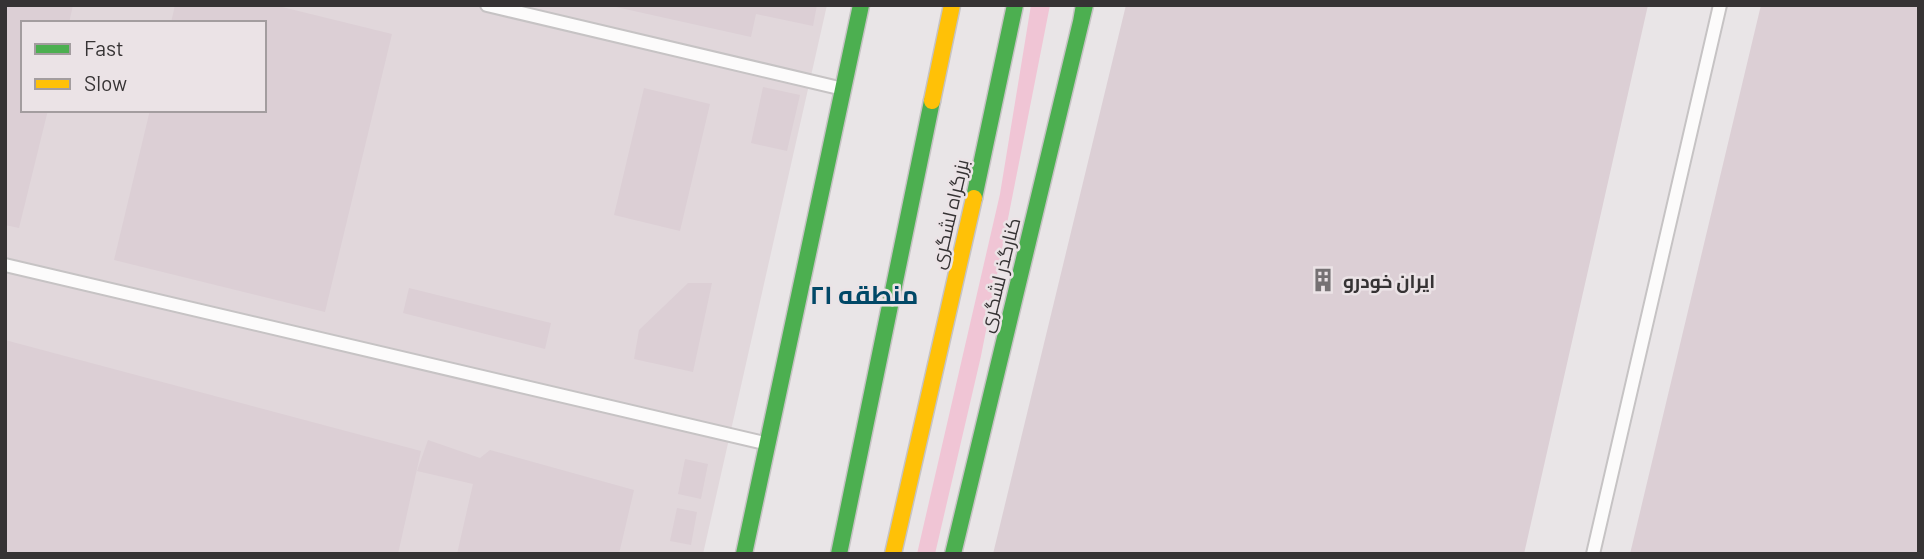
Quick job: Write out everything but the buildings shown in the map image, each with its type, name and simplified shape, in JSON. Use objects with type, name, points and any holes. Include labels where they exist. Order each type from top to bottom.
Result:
[{"type":"main road","points":[[744,554],[853,41],[863,5]]},
{"type":"main road","name":"بزرگراه لشگری","points":[[839,554],[952,5]]},
{"type":"main road","name":"بزرگراه لشگری","points":[[892,554],[981,167],[1015,5]]},
{"type":"main road","name":"کنارگذر لشگری","points":[[953,554],[1084,5]]},
{"type":"lane","points":[[487,5],[843,88]]},
{"type":"lane","points":[[1592,554],[1720,5]]},
{"type":"lane","points":[[5,265],[767,444]]},
{"type":"shaded area","points":[[5,5],[827,5],[703,554],[5,554]]},
{"type":"shaded area","points":[[1031,5],[1050,5],[981,356],[935,554],[917,554],[1000,194]]},
{"type":"traffic: fast","points":[[744,554],[861,5]]},
{"type":"traffic: fast","points":[[974,198],[1015,5]]},
{"type":"traffic: fast","points":[[1081,22],[1084,5]]},
{"type":"traffic: fast","points":[[953,554],[1085,5]]},
{"type":"traffic: fast","points":[[839,554],[932,101]]},
{"type":"traffic: slow","points":[[932,101],[952,5]]},
{"type":"traffic: slow","points":[[893,554],[974,198]]},
{"type":"place","name":"ایران خودرو","points":[[1323,280]]},
{"type":"district","name":"منطقه ۲۱","points":[[864,293]]}]
